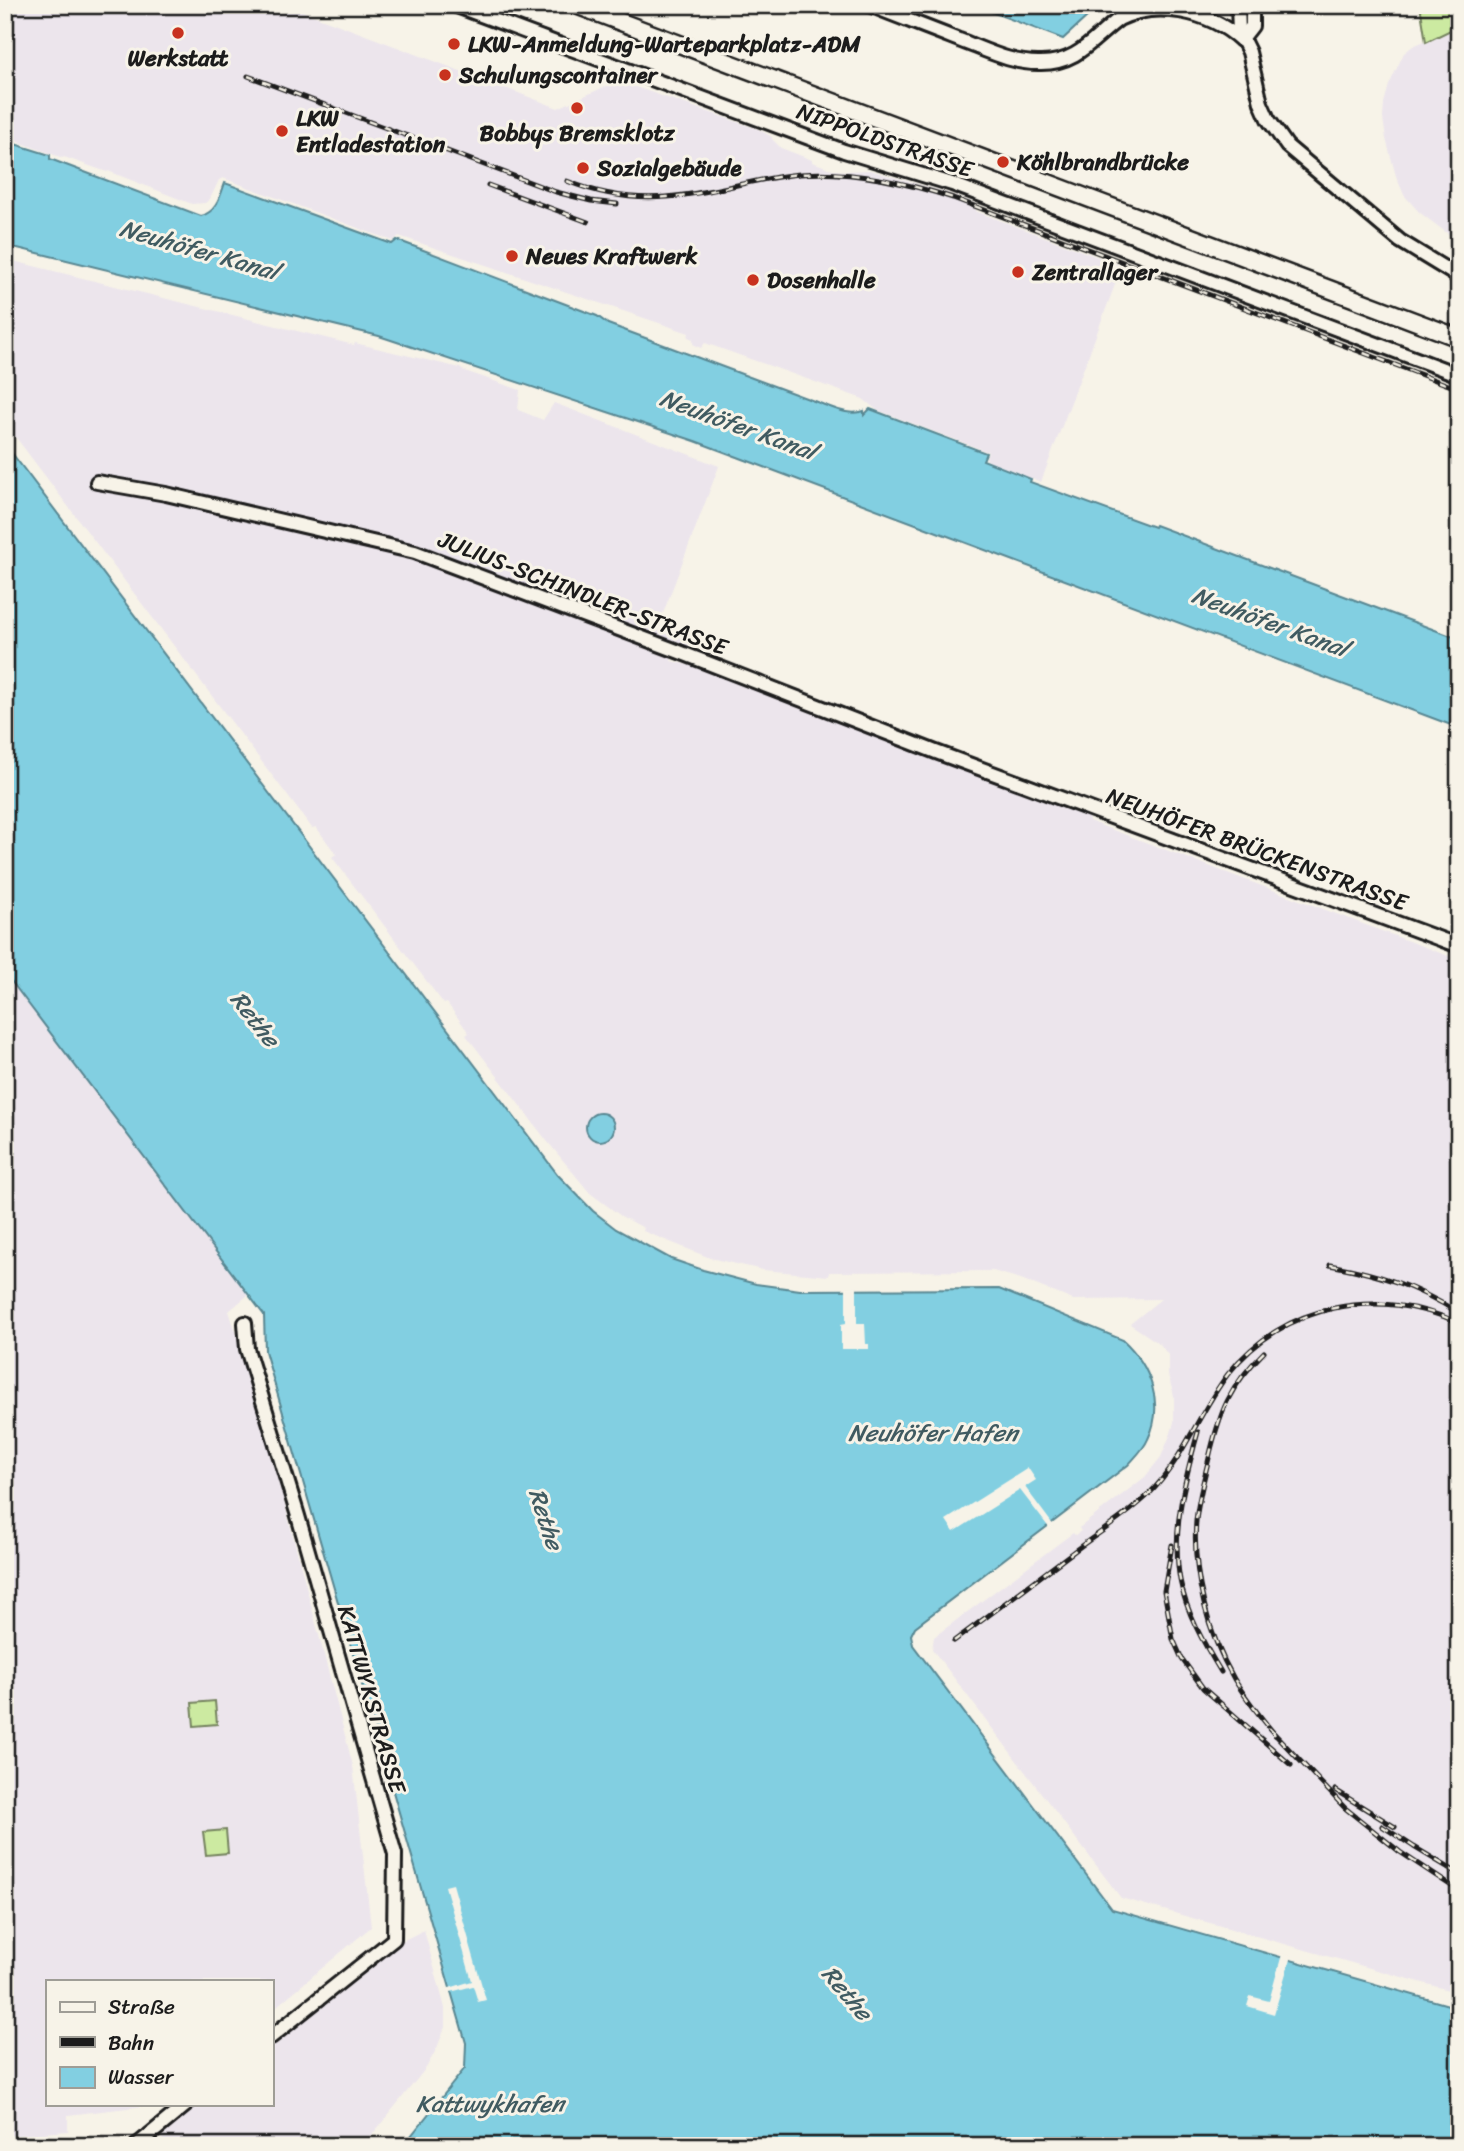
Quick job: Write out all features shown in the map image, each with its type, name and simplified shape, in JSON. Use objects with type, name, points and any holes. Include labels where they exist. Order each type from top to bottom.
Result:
[{"type":"main road","points":[[576,5],[1459,338]]},
{"type":"main road","points":[[604,5],[1459,327]]},
{"type":"street","name":"NIPPOLDSTRASSE","points":[[454,5],[844,151],[952,184],[1459,375]]},
{"type":"street","points":[[869,5],[1000,55],[1032,63],[1051,62],[1074,55],[1118,20],[1141,9],[1170,6],[1191,10],[1207,17],[1241,40]]},
{"type":"street","points":[[1207,17],[1225,15],[1238,5]]},
{"type":"street","points":[[1238,5],[1238,28],[1241,40],[1249,52],[1261,103],[1287,146],[1400,241],[1459,277]]},
{"type":"street","points":[[1241,40],[1252,26],[1252,5]]},
{"type":"street","name":"JULIUS-SCHINDLER-STRASSE","points":[[97,482],[166,494],[415,552],[1040,791]]},
{"type":"street","name":"NEUHÖFER BRÜCKENSTRASSE","points":[[1040,791],[1459,946]]},
{"type":"street","name":"KATTWYKSTRASSE","points":[[245,1323],[247,1349],[302,1528],[395,1854],[394,1939],[273,2035]]},
{"type":"street","points":[[136,2146],[185,2106]]},
{"type":"shaded area","points":[[5,5],[286,5],[558,108],[621,82],[758,129],[772,137],[781,148],[812,162],[834,170],[870,170],[945,192],[977,204],[975,211],[1122,266],[1041,482],[988,461],[988,452],[877,410],[863,399],[705,343],[701,348],[693,344],[693,339],[688,337],[689,333],[399,236],[393,241],[223,178],[219,180],[210,199],[205,203],[192,204],[108,171],[5,137]]},
{"type":"shaded area","points":[[1459,24],[1459,242],[1419,212],[1404,195],[1396,176],[1383,118],[1389,85],[1404,53]]},
{"type":"shaded area","points":[[5,259],[354,345],[355,343],[460,368],[520,390],[518,410],[543,420],[554,403],[719,466],[659,624],[691,641],[685,660],[673,656],[671,661],[689,665],[1088,817],[1089,821],[1459,960],[1459,1993],[1121,1898],[932,1649],[934,1637],[1073,1533],[1075,1535],[1081,1531],[1079,1528],[1145,1477],[1161,1457],[1174,1422],[1174,1396],[1168,1375],[1168,1355],[1160,1344],[1130,1324],[1161,1299],[1073,1300],[993,1271],[829,1272],[829,1276],[763,1270],[710,1258],[643,1231],[644,1228],[621,1216],[590,1193],[547,1141],[466,1035],[469,1033],[447,1003],[444,1004],[332,857],[336,854],[316,827],[312,828],[5,423]]},
{"type":"shaded area","points":[[5,967],[254,1290],[229,1311],[255,1390],[353,1766],[371,1927],[273,2009],[273,1980],[46,1980],[46,2106],[144,2106],[68,2115],[68,2131],[5,2136]]},
{"type":"shaded area","points":[[424,1930],[445,2008],[445,2027],[426,2068],[363,2146],[170,2146],[155,2133],[189,2106],[273,2106],[273,2038],[384,1950]]},
{"type":"green space","points":[[1420,5],[1459,5],[1459,24],[1426,42]]},
{"type":"green space","points":[[215,1701],[217,1724],[194,1726],[192,1703]]},
{"type":"green space","points":[[226,1830],[228,1853],[206,1855],[203,1832]]},
{"type":"water","points":[[973,5],[1100,5],[1063,39]]},
{"type":"water","name":"Neuhöfer Kanal","points":[[5,141],[50,155],[50,159],[201,216],[214,207],[225,183],[392,244],[397,240],[597,316],[608,324],[832,408],[848,412],[864,411],[864,415],[870,409],[986,453],[983,460],[1031,479],[1030,482],[1154,527],[1155,525],[1459,639],[1459,728],[695,441],[379,336],[5,245]]},
{"type":"water","points":[[5,444],[558,1175],[593,1211],[616,1229],[671,1259],[756,1284],[800,1290],[999,1289],[1123,1340],[1133,1350],[1147,1373],[1155,1399],[1153,1426],[1142,1450],[1128,1465],[915,1627],[911,1635],[913,1645],[1112,1909],[1459,2008],[1459,2146],[403,2146],[465,2068],[466,2043],[265,1351],[264,1315],[5,973]]},
{"type":"water","points":[[600,1113],[610,1117],[614,1127],[610,1137],[600,1141],[590,1137],[586,1127],[590,1117]]},
{"type":"pier","points":[[846,1287],[857,1287],[857,1323],[865,1323],[866,1344],[869,1344],[869,1349],[841,1349],[841,1324],[846,1323]]},
{"type":"pier","points":[[1028,1468],[1036,1480],[1025,1487],[1054,1526],[1050,1529],[1020,1490],[954,1532],[946,1520]]},
{"type":"pier","points":[[453,1884],[486,2000],[478,2002],[473,1986],[447,1993],[446,1989],[472,1981],[445,1886]]},
{"type":"pier","points":[[1282,1954],[1291,1956],[1274,2014],[1247,2006],[1250,1996],[1269,2001]]},
{"type":"railway","points":[[248,76],[556,192],[617,204]]},
{"type":"railway","points":[[567,181],[616,195],[642,198],[700,193],[800,174],[839,174],[897,182],[953,198],[1459,389]]},
{"type":"railway","points":[[488,185],[588,222]]},
{"type":"railway","points":[[1330,1265],[1397,1282],[1459,1313]]},
{"type":"railway","points":[[954,1641],[1141,1502],[1172,1466],[1228,1374],[1251,1350],[1276,1331],[1305,1317],[1334,1308],[1366,1304],[1397,1305],[1459,1323]]},
{"type":"railway","points":[[1264,1352],[1242,1377],[1222,1413],[1200,1497],[1195,1541],[1199,1582],[1217,1643],[1239,1686],[1275,1735]]},
{"type":"railway","points":[[1198,1432],[1188,1468],[1178,1524],[1178,1562],[1180,1580],[1191,1616],[1221,1672]]},
{"type":"railway","points":[[1172,1545],[1164,1591],[1173,1639],[1182,1659],[1203,1688],[1291,1765]]},
{"type":"railway","points":[[1269,1728],[1345,1808],[1400,1852],[1459,1891]]},
{"type":"railway","points":[[1335,1790],[1395,1827]]},
{"type":"railway","points":[[1382,1826],[1459,1874]]},
{"type":"place","name":"Werkstatt","points":[[178,33]]},
{"type":"place","name":"LKW-Anmeldung-Warteparkplatz-ADM","points":[[454,44]]},
{"type":"place","name":"Schulungscontainer","points":[[445,75]]},
{"type":"place","name":"Bobbys Bremsklotz","points":[[577,108]]},
{"type":"place","name":"LKW Entladestation","points":[[282,131]]},
{"type":"place","name":"Köhlbrandbrücke","points":[[1003,162]]},
{"type":"place","name":"Sozialgebäude","points":[[583,168]]},
{"type":"place","name":"Neues Kraftwerk","points":[[512,256]]},
{"type":"place","name":"Zentrallager","points":[[1018,272]]},
{"type":"place","name":"Dosenhalle","points":[[753,280]]},
{"type":"water label","name":"Rethe","points":[[255,1019]]},
{"type":"water label","name":"Neuhöfer Hafen","points":[[933,1433]]},
{"type":"water label","name":"Rethe","points":[[546,1519]]},
{"type":"water label","name":"Rethe","points":[[847,1993]]},
{"type":"water label","name":"Kattwykhafen","points":[[490,2104]]}]
